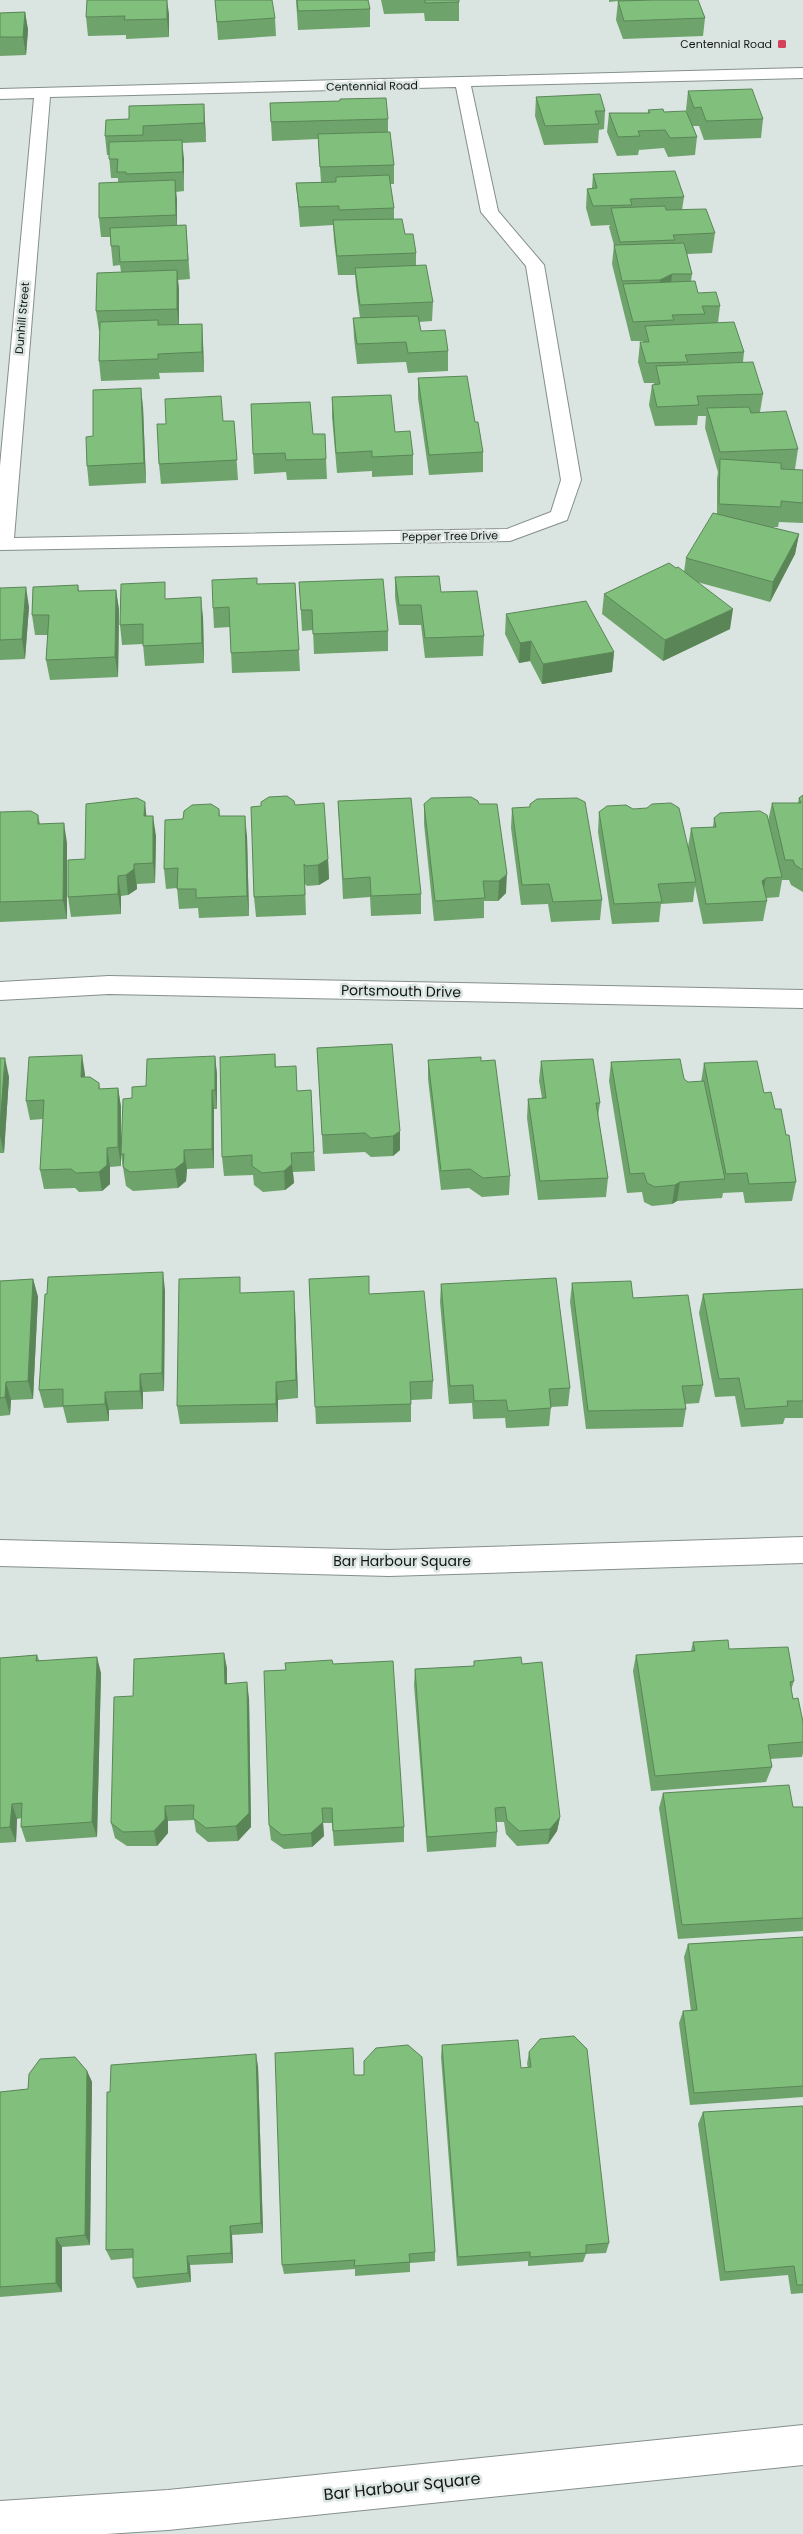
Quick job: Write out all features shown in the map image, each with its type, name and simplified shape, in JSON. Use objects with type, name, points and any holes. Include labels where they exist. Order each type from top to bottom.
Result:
[{"type":"street","name":"Centennial Road","points":[[0,94],[463,84],[803,73]]},
{"type":"street","name":"Pepper Tree Drive","points":[[1,544],[510,535],[560,516],[571,480],[535,264],[490,212],[463,84]]},
{"type":"street","name":"Dunhill Street","points":[[1,544],[42,93]]},
{"type":"street","name":"Portsmouth Drive","points":[[0,991],[109,985],[803,999]]},
{"type":"street","name":"Bar Harbour Square","points":[[0,1553],[389,1563],[803,1550]]},
{"type":"street","name":"Bar Harbour Square","points":[[0,2521],[168,2510],[803,2445]]},
{"type":"building","points":[[87,0],[167,0],[167,19],[124,20],[125,16],[86,17]]},
{"type":"building","points":[[215,0],[272,0],[275,18],[217,22]]},
{"type":"building","points":[[297,0],[368,0],[370,9],[298,11]]},
{"type":"building","points":[[425,0],[459,0],[459,2],[425,3]]},
{"type":"building","points":[[698,0],[705,18],[624,21],[618,1]]},
{"type":"building","points":[[25,12],[23,37],[0,37],[0,13]]},
{"type":"building","points":[[752,89],[763,119],[706,121],[701,107],[694,108],[688,91]]},
{"type":"building","points":[[600,94],[605,111],[595,111],[599,124],[545,126],[536,97]]},
{"type":"building","points":[[386,98],[388,119],[271,122],[270,103]]},
{"type":"building","points":[[204,104],[204,123],[143,126],[143,135],[105,136],[106,120],[129,119],[129,106]]},
{"type":"building","points":[[663,109],[664,112],[686,111],[697,137],[670,138],[665,130],[638,131],[640,136],[618,137],[609,113],[650,113],[648,110]]},
{"type":"building","points":[[390,132],[394,165],[320,167],[318,134]]},
{"type":"building","points":[[182,140],[183,172],[126,174],[126,172],[117,172],[118,159],[109,159],[109,142]]},
{"type":"building","points":[[675,171],[684,197],[630,199],[632,205],[593,206],[587,189],[597,188],[593,174]]},
{"type":"building","points":[[389,175],[394,208],[339,210],[339,206],[299,207],[296,183],[336,182],[336,177]]},
{"type":"building","points":[[175,180],[176,215],[99,218],[99,183]]},
{"type":"building","points":[[665,206],[666,210],[706,209],[715,233],[673,235],[675,240],[620,242],[611,208]]},
{"type":"building","points":[[402,219],[405,234],[413,234],[416,253],[337,256],[333,220]]},
{"type":"building","points":[[186,225],[188,260],[120,262],[119,246],[111,246],[110,228]]},
{"type":"building","points":[[684,243],[692,274],[672,274],[660,280],[622,281],[614,245]]},
{"type":"building","points":[[426,265],[433,302],[360,305],[355,268]]},
{"type":"building","points":[[177,270],[177,309],[96,311],[97,273]]},
{"type":"building","points":[[695,281],[698,293],[716,292],[720,306],[702,306],[705,314],[672,315],[674,320],[633,322],[623,284]]},
{"type":"building","points":[[418,316],[421,331],[445,330],[448,351],[408,353],[406,342],[357,344],[353,318]]},
{"type":"building","points":[[158,320],[158,325],[202,324],[202,352],[158,354],[158,359],[99,361],[100,322]]},
{"type":"building","points":[[734,322],[744,352],[685,355],[688,362],[646,363],[640,342],[649,342],[645,326]]},
{"type":"building","points":[[753,362],[763,394],[697,396],[699,405],[657,407],[652,385],[660,384],[656,366]]},
{"type":"building","points":[[467,376],[475,422],[478,422],[483,452],[429,455],[418,378]]},
{"type":"building","points":[[141,388],[144,463],[87,466],[86,437],[93,436],[93,390]]},
{"type":"building","points":[[391,395],[395,432],[410,431],[413,455],[372,457],[372,451],[336,453],[332,397]]},
{"type":"building","points":[[221,396],[223,421],[234,421],[237,460],[159,464],[157,424],[166,424],[165,399]]},
{"type":"building","points":[[310,402],[313,434],[325,434],[326,459],[286,460],[285,453],[253,454],[251,404]]},
{"type":"building","points":[[749,407],[751,413],[786,411],[798,449],[720,452],[707,408]]},
{"type":"building","points":[[720,459],[781,463],[781,469],[803,470],[803,503],[781,501],[781,507],[719,504]]},
{"type":"building","points":[[713,513],[799,534],[773,582],[686,558]]},
{"type":"building","points":[[669,563],[676,568],[678,567],[733,609],[665,640],[604,594]]},
{"type":"building","points":[[439,576],[441,592],[477,591],[484,636],[425,638],[421,605],[399,605],[395,577]]},
{"type":"building","points":[[257,578],[257,584],[295,583],[299,650],[231,653],[229,607],[213,608],[212,580]]},
{"type":"building","points":[[383,579],[388,631],[313,634],[312,610],[301,610],[299,582]]},
{"type":"building","points":[[165,582],[165,599],[201,597],[202,643],[143,646],[143,624],[120,625],[121,584]]},
{"type":"building","points":[[78,585],[78,591],[116,590],[115,657],[46,660],[49,615],[32,615],[33,587]]},
{"type":"building","points":[[26,587],[22,639],[0,640],[0,588]]},
{"type":"building","points":[[586,601],[614,652],[543,664],[531,641],[520,643],[506,614]]},
{"type":"building","points":[[803,795],[803,870],[795,865],[793,860],[785,860],[772,803],[801,803],[799,798]]},
{"type":"building","points":[[287,796],[294,801],[295,805],[324,803],[328,859],[318,865],[306,866],[304,864],[305,895],[254,897],[251,807],[261,806],[261,802],[269,797]]},
{"type":"building","points":[[471,797],[478,801],[479,804],[497,804],[507,874],[499,881],[483,881],[485,898],[435,901],[424,804],[431,798]]},
{"type":"building","points":[[137,798],[145,802],[144,816],[153,816],[153,863],[134,864],[134,869],[126,875],[118,876],[118,894],[68,897],[68,860],[85,859],[86,804]]},
{"type":"building","points":[[411,798],[421,894],[371,896],[370,877],[343,879],[338,801]]},
{"type":"building","points":[[577,798],[585,802],[602,900],[553,902],[549,884],[522,885],[512,808],[530,807],[530,804],[537,799]]},
{"type":"building","points":[[671,803],[679,808],[696,882],[658,884],[662,902],[614,904],[599,812],[607,806],[626,805],[633,809],[647,808],[652,804]]},
{"type":"building","points":[[211,804],[219,809],[219,816],[245,816],[247,896],[196,898],[196,889],[177,889],[178,868],[164,869],[165,820],[183,819],[184,811],[192,805]]},
{"type":"building","points":[[31,811],[38,815],[38,824],[64,823],[63,900],[0,902],[0,812]]},
{"type":"building","points":[[760,811],[767,815],[782,877],[766,878],[762,881],[767,901],[706,904],[691,828],[716,827],[714,818],[720,813]]},
{"type":"building","points":[[392,1044],[400,1131],[393,1136],[371,1138],[365,1133],[322,1135],[317,1048]]},
{"type":"building","points":[[275,1054],[275,1067],[296,1066],[297,1091],[311,1090],[314,1152],[291,1153],[292,1164],[284,1171],[262,1173],[252,1166],[252,1155],[222,1157],[220,1057]]},
{"type":"building","points":[[82,1055],[81,1077],[90,1077],[99,1083],[99,1089],[118,1088],[118,1147],[107,1148],[107,1165],[99,1172],[76,1173],[71,1169],[40,1170],[44,1100],[26,1101],[29,1057]]},
{"type":"building","points":[[215,1056],[215,1090],[212,1090],[212,1149],[184,1150],[184,1162],[175,1169],[130,1172],[123,1167],[124,1154],[121,1154],[123,1099],[132,1098],[132,1087],[146,1086],[147,1059]]},
{"type":"building","points":[[481,1057],[481,1061],[495,1060],[510,1176],[483,1178],[470,1169],[441,1171],[428,1060]]},
{"type":"building","points":[[0,1058],[5,1058],[0,1126]]},
{"type":"building","points":[[593,1059],[600,1103],[596,1103],[608,1178],[540,1181],[528,1099],[546,1098],[541,1061]]},
{"type":"building","points":[[680,1059],[684,1079],[688,1082],[704,1081],[725,1179],[680,1182],[675,1185],[655,1187],[647,1183],[644,1173],[630,1174],[611,1062]]},
{"type":"building","points":[[757,1061],[764,1093],[771,1092],[775,1109],[781,1109],[786,1135],[789,1135],[796,1182],[749,1184],[747,1173],[726,1174],[704,1063]]},
{"type":"building","points":[[163,1272],[162,1373],[140,1374],[140,1391],[105,1392],[105,1404],[63,1406],[63,1389],[39,1390],[45,1294],[47,1294],[48,1277]]},
{"type":"building","points":[[369,1276],[369,1294],[424,1291],[433,1381],[410,1382],[411,1404],[315,1407],[309,1279]]},
{"type":"building","points":[[240,1277],[240,1293],[294,1291],[296,1380],[276,1382],[276,1404],[177,1406],[179,1279]]},
{"type":"building","points":[[556,1278],[570,1388],[549,1389],[551,1408],[508,1411],[506,1400],[474,1401],[473,1385],[450,1386],[441,1284]]},
{"type":"building","points":[[33,1279],[28,1381],[6,1382],[5,1397],[0,1398],[0,1281]]},
{"type":"building","points":[[631,1281],[633,1298],[688,1295],[703,1385],[682,1386],[686,1409],[588,1411],[572,1283]]},
{"type":"building","points":[[803,1289],[803,1401],[787,1401],[788,1406],[745,1409],[739,1378],[719,1379],[703,1294]]},
{"type":"building","points":[[728,1640],[729,1649],[788,1647],[794,1681],[790,1682],[793,1699],[798,1698],[803,1722],[803,1742],[768,1745],[772,1767],[655,1776],[636,1655],[695,1651],[693,1642]]},
{"type":"building","points":[[224,1653],[225,1684],[247,1682],[249,1813],[236,1826],[206,1828],[193,1818],[194,1805],[165,1806],[165,1819],[154,1831],[123,1832],[111,1823],[114,1697],[133,1696],[134,1659]]},
{"type":"building","points":[[37,1655],[36,1661],[97,1657],[92,1822],[21,1827],[22,1803],[12,1804],[10,1827],[0,1828],[0,1658]]},
{"type":"building","points":[[521,1657],[522,1664],[542,1662],[560,1817],[550,1829],[519,1831],[507,1820],[505,1807],[495,1808],[497,1832],[427,1837],[415,1669],[474,1666],[474,1661]]},
{"type":"building","points":[[332,1660],[333,1664],[393,1661],[404,1827],[333,1831],[332,1808],[322,1808],[323,1822],[311,1833],[282,1835],[269,1825],[264,1671],[286,1670],[285,1663]]},
{"type":"building","points":[[789,1785],[793,1807],[803,1807],[803,1918],[682,1925],[663,1793]]},
{"type":"building","points":[[803,1937],[803,2086],[694,2093],[683,2011],[697,2010],[688,1944]]},
{"type":"building","points":[[574,2036],[587,2049],[609,2243],[586,2245],[586,2253],[530,2257],[530,2252],[458,2257],[442,2045],[518,2040],[521,2068],[531,2067],[529,2052],[540,2039]]},
{"type":"building","points":[[408,2045],[422,2057],[435,2252],[409,2254],[410,2262],[354,2266],[355,2260],[282,2265],[275,2053],[353,2048],[354,2075],[364,2075],[364,2061],[376,2048]]},
{"type":"building","points":[[256,2054],[261,2223],[230,2226],[231,2253],[187,2256],[188,2273],[133,2278],[133,2249],[106,2250],[107,2092],[110,2092],[111,2065]]},
{"type":"building","points":[[75,2057],[87,2071],[85,2235],[56,2238],[56,2283],[0,2287],[0,2092],[28,2089],[29,2074],[40,2059]]},
{"type":"building","points":[[803,2106],[803,2285],[797,2285],[794,2266],[725,2272],[703,2112]]},
{"type":"place","name":"Centennial Road","points":[[782,44]]}]
